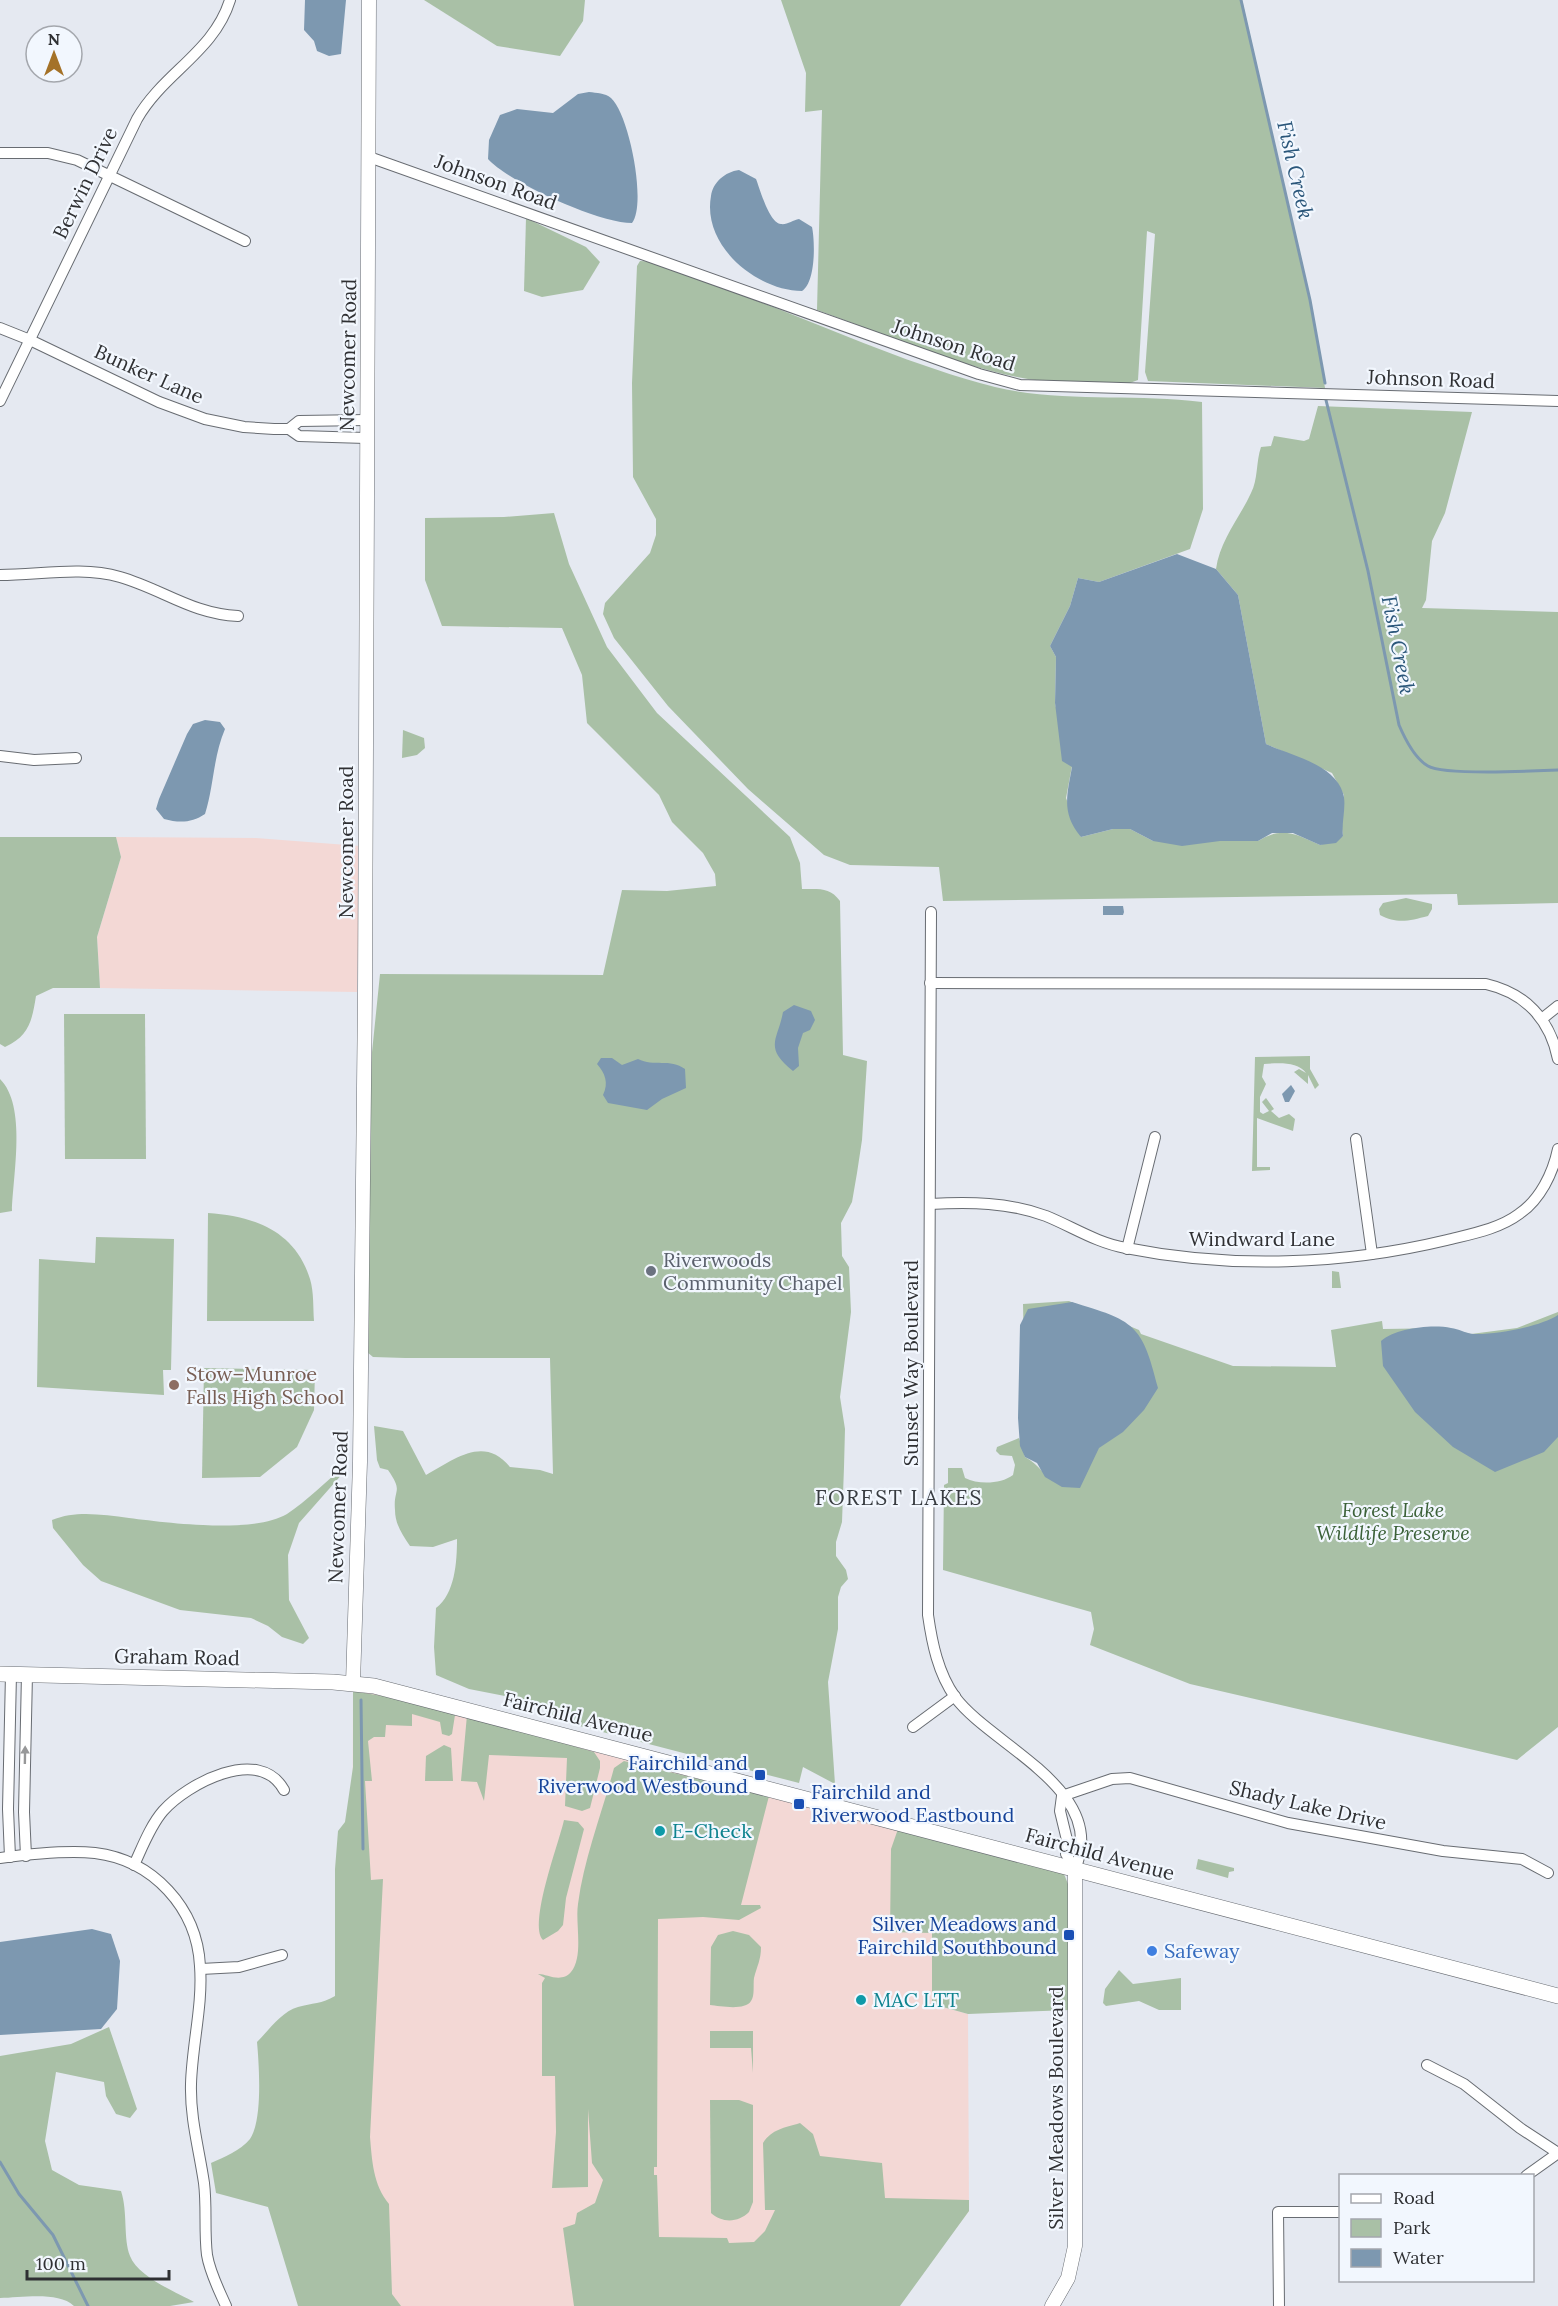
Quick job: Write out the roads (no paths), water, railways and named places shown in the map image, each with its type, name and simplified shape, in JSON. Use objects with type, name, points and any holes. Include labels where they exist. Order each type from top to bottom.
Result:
[{"type":"main road","name":"Graham Road","points":[[5,1674],[353,1683]]},
{"type":"main road","name":"Fairchild Avenue","points":[[353,1683],[612,1747],[1558,1996]]},
{"type":"street","name":"Berwin Drive","points":[[0,401],[145,104],[160,86],[204,47],[221,21],[230,0]]},
{"type":"street","name":"Newcomer Road","points":[[353,1683],[360,1462],[365,954],[369,0]]},
{"type":"street","points":[[0,153],[64,156],[110,175],[245,241]]},
{"type":"street","name":"Johnson Road","points":[[369,157],[439,179],[707,279],[969,371],[1020,386],[1558,401]]},
{"type":"street","name":"Bunker Lane","points":[[0,328],[30,339],[182,411],[231,425],[289,429],[299,436],[366,438]]},
{"type":"street","name":"Bunker Lane","points":[[289,429],[299,421],[367,420]]},
{"type":"street","points":[[0,574],[71,571],[112,575],[142,584],[188,607],[238,616]]},
{"type":"street","points":[[0,756],[34,760],[76,758]]},
{"type":"street","name":"Sunset Way Boulevard","points":[[931,912],[928,1615],[936,1655],[955,1696],[967,1711],[1045,1773],[1062,1797]]},
{"type":"street","points":[[930,984],[1477,983],[1510,991],[1530,1004],[1542,1018],[1558,1059]]},
{"type":"street","points":[[1542,1018],[1558,1006]]},
{"type":"street","points":[[1127,1249],[1155,1137]]},
{"type":"street","points":[[1356,1139],[1372,1254]]},
{"type":"street","name":"Windward Lane","points":[[930,1204],[979,1203],[1014,1206],[1047,1216],[1090,1238],[1127,1249],[1184,1257],[1257,1261],[1339,1258],[1417,1247],[1509,1221],[1527,1209],[1550,1177],[1558,1149]]},
{"type":"street","points":[[5,1674],[10,1734],[5,1858],[96,1853],[134,1865],[166,1887],[184,1909],[194,1931],[201,1969],[191,2104],[205,2194],[207,2256],[226,2306]]},
{"type":"street","points":[[26,1856],[24,1791],[27,1674]]},
{"type":"street","points":[[913,1727],[955,1696]]},
{"type":"street","points":[[10,1734],[26,1735]]},
{"type":"street","points":[[134,1865],[161,1813],[190,1787],[207,1778],[226,1772],[254,1771],[271,1776],[284,1790]]},
{"type":"street","name":"Shady Lake Drive","points":[[1062,1797],[1112,1779],[1130,1778],[1288,1823],[1443,1851],[1522,1859],[1548,1873]]},
{"type":"street","points":[[8,1791],[24,1791]]},
{"type":"street","points":[[1062,1797],[1060,1812],[1067,1840],[1066,1854],[1075,1869]]},
{"type":"street","name":"Silver Meadows Boulevard","points":[[1052,2306],[1068,2278],[1075,2246],[1075,1869]]},
{"type":"street","points":[[201,1969],[239,1967],[282,1955]]},
{"type":"street","points":[[1427,2065],[1464,2084],[1520,2128],[1558,2153],[1527,2174]]},
{"type":"street","points":[[1279,2306],[1278,2212],[1339,2212]]},
{"type":"water","points":[[305,0],[346,0],[341,54],[329,56],[317,51],[314,41],[304,30]]},
{"type":"water","points":[[589,92],[604,94],[611,98],[618,107],[630,140],[638,198],[632,223],[599,216],[556,200],[515,179],[488,159],[489,140],[500,115],[517,109],[553,113],[578,94]]},
{"type":"water","points":[[739,170],[756,179],[769,212],[777,222],[783,224],[799,219],[812,227],[814,251],[812,270],[807,286],[802,291],[784,289],[767,283],[736,262],[723,247],[710,214],[712,191],[720,178]]},
{"type":"water","points":[[1177,554],[1216,569],[1238,595],[1266,744],[1311,762],[1331,775],[1338,783],[1343,793],[1344,808],[1343,836],[1336,843],[1320,845],[1293,833],[1272,833],[1258,841],[1220,841],[1182,846],[1153,841],[1130,829],[1113,829],[1081,837],[1070,820],[1067,804],[1072,767],[1062,761],[1055,703],[1056,657],[1050,646],[1070,606],[1078,578],[1099,582]]},
{"type":"water","points":[[205,720],[220,722],[225,729],[218,750],[205,814],[185,821],[164,819],[156,809],[159,799],[187,734],[193,724]]},
{"type":"water","points":[[1103,906],[1123,906],[1123,915],[1103,915]]},
{"type":"water","points":[[794,1005],[811,1011],[815,1020],[810,1030],[803,1033],[798,1048],[799,1066],[793,1071],[778,1056],[775,1043],[783,1012]]},
{"type":"water","points":[[601,1058],[612,1058],[622,1065],[638,1059],[674,1064],[685,1069],[686,1088],[662,1099],[647,1110],[608,1103],[603,1095],[606,1086],[605,1078],[597,1064]]},
{"type":"water","points":[[1291,1085],[1295,1091],[1289,1102],[1285,1102],[1282,1094]]},
{"type":"water","points":[[1072,1302],[1109,1314],[1132,1328],[1147,1350],[1158,1388],[1144,1410],[1123,1432],[1099,1448],[1080,1488],[1062,1487],[1045,1477],[1037,1463],[1025,1457],[1020,1446],[1018,1418],[1020,1325],[1028,1309]]},
{"type":"water","points":[[1558,1315],[1558,1437],[1544,1452],[1495,1472],[1453,1447],[1415,1412],[1383,1366],[1381,1341],[1405,1330],[1443,1327],[1473,1334],[1493,1333],[1529,1327]]},
{"type":"water","points":[[92,1929],[111,1934],[120,1961],[117,2009],[101,2029],[0,2035],[0,1942]]},
{"type":"waterway","name":"Fish Creek","points":[[1241,0],[1310,300],[1325,383]]},
{"type":"waterway","name":"Fish Creek","points":[[1325,396],[1368,571],[1399,725],[1410,748],[1423,763],[1437,769],[1490,772],[1558,770]]},
{"type":"waterway","points":[[361,1700],[363,1849]]},
{"type":"waterway","points":[[0,2162],[19,2194],[53,2235],[88,2306]]},
{"type":"place","name":"Riverwoods Community Chapel","points":[[651,1271]]},
{"type":"place","name":"Stow–Munroe Falls High School","points":[[174,1385]]},
{"type":"place","name":"Fairchild and Riverwood Westbound","points":[[760,1775]]},
{"type":"place","name":"Fairchild and Riverwood Eastbound","points":[[799,1804]]},
{"type":"place","name":"E-Check","points":[[660,1831]]},
{"type":"place","name":"Silver Meadows and Fairchild Southbound","points":[[1069,1935]]},
{"type":"place","name":"Safeway","points":[[1152,1951]]},
{"type":"place","name":"MAC LTT","points":[[861,2000]]},
{"type":"district","name":"FOREST LAKES","points":[[899,1498]]},
{"type":"park label","name":"Forest Lake Wildlife Preserve","points":[[1393,1522]]}]
